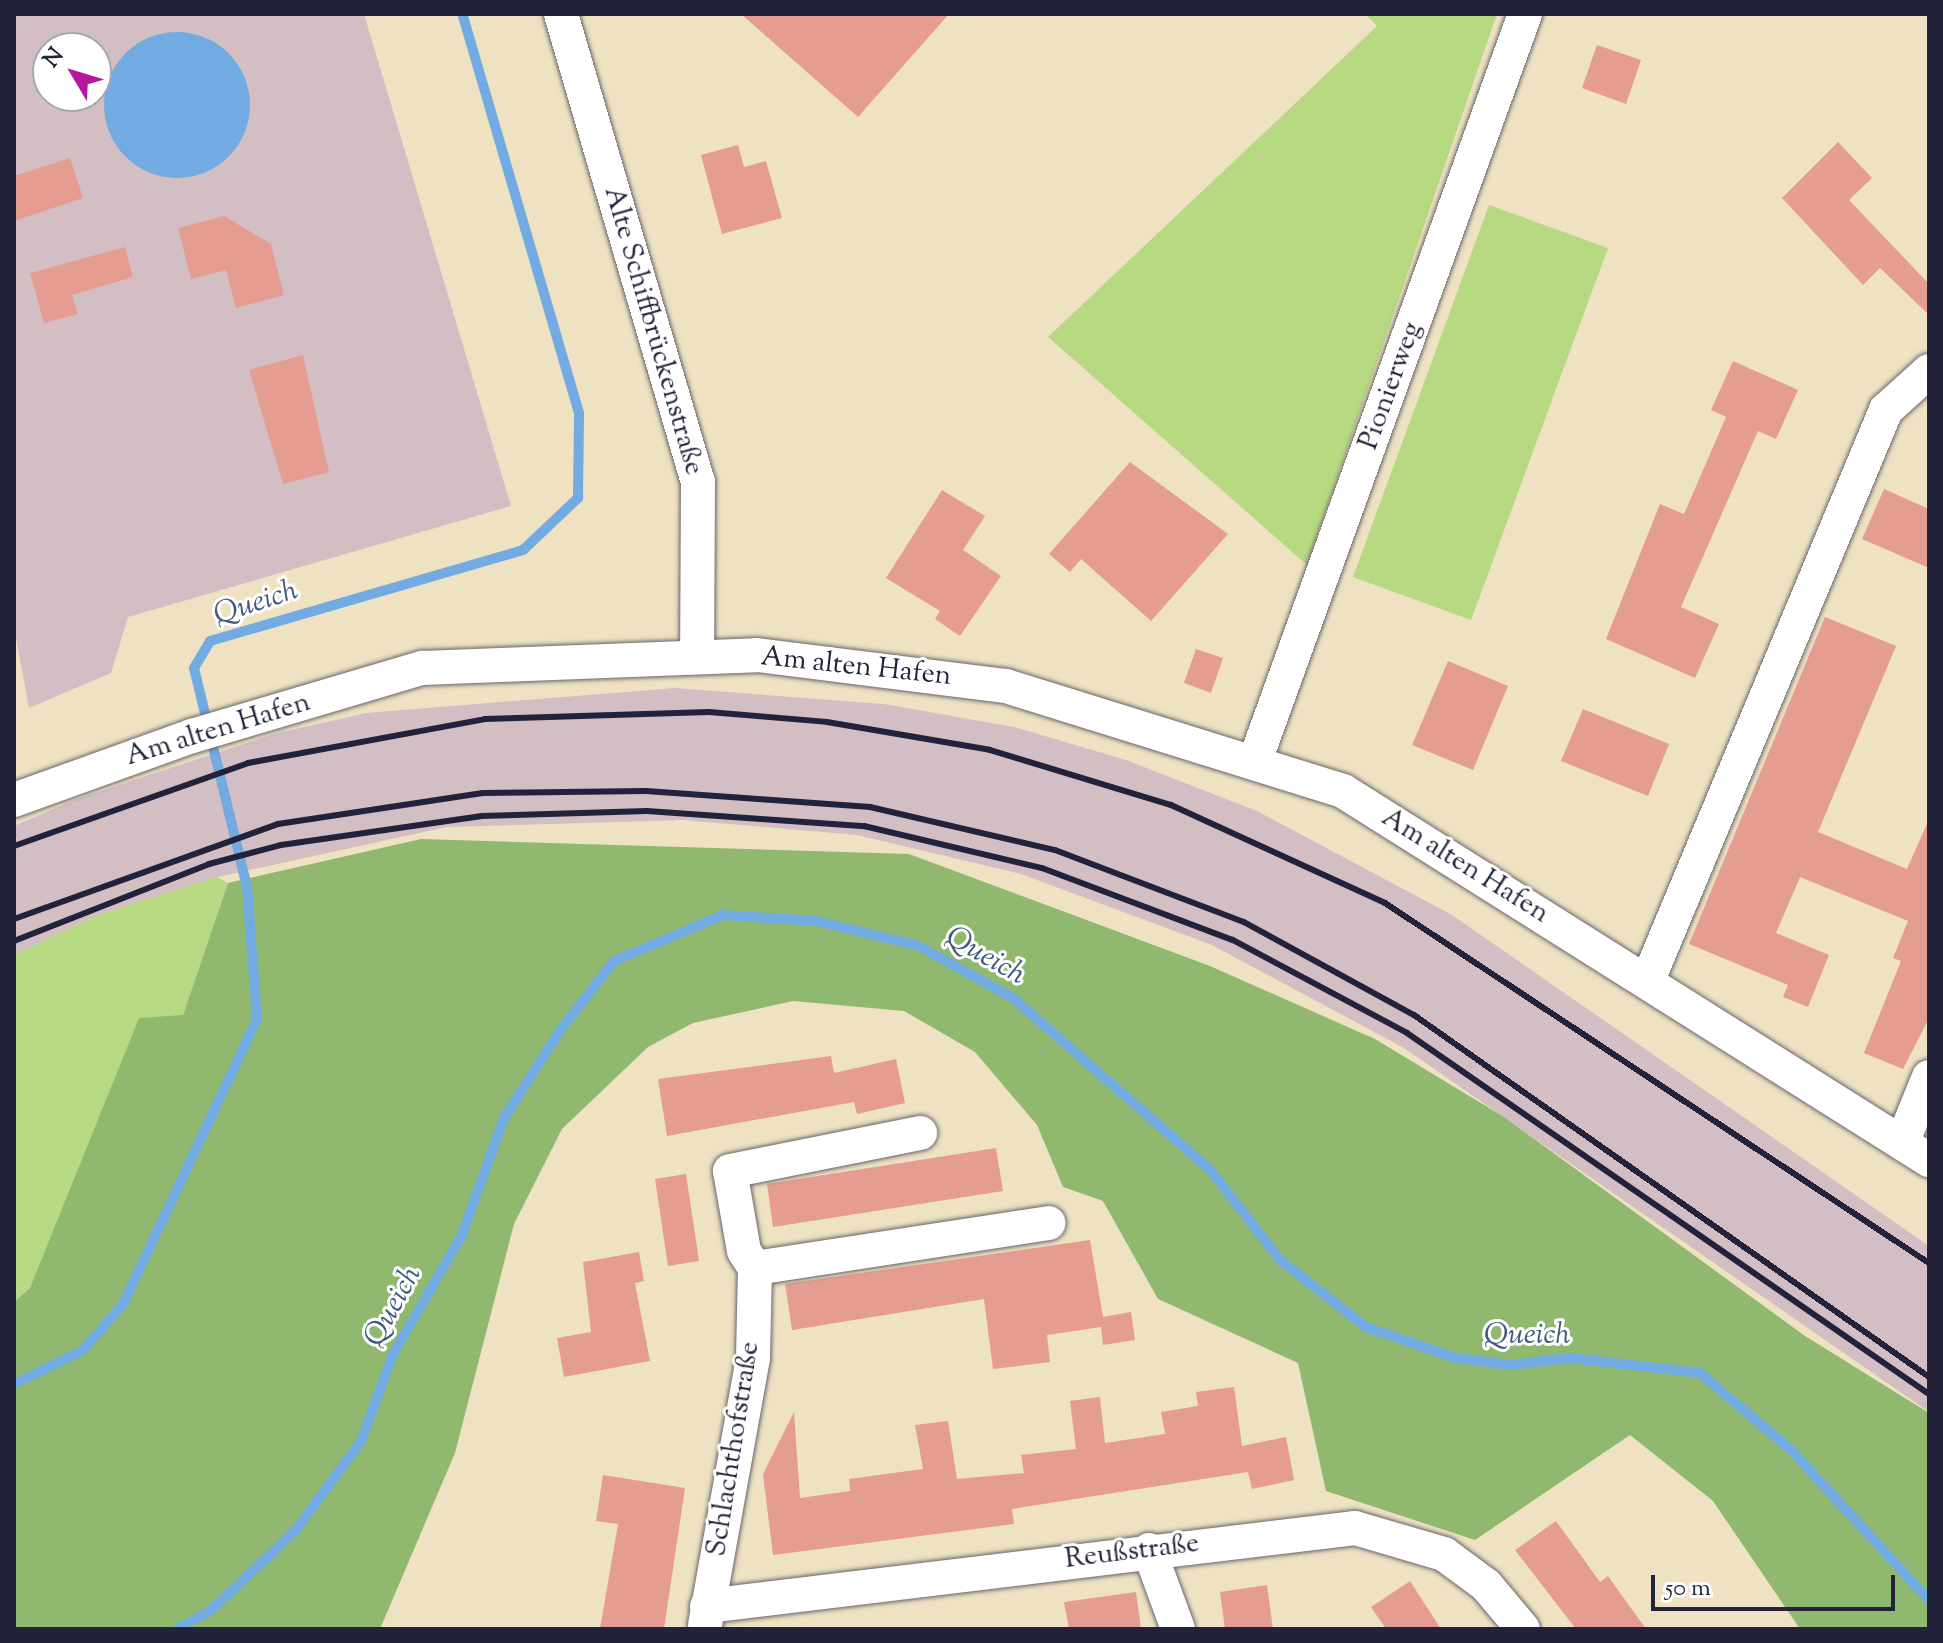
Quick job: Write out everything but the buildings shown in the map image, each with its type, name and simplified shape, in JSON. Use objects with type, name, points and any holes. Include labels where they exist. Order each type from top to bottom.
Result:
[{"type":"street","name":"Alte Schiffbrückenstraße","points":[[561,14],[698,481],[697,654]]},
{"type":"street","name":"Pionierweg","points":[[1256,758],[1525,14]]},
{"type":"street","points":[[1648,980],[1886,410],[1929,371]]},
{"type":"street","name":"Am alten Hafen","points":[[14,800],[192,736],[422,668],[697,654],[906,668],[1006,686],[1256,758],[1343,791],[1648,980],[1915,1152]]},
{"type":"street","points":[[1915,1152],[1929,1077]]},
{"type":"street","name":"Schlachthofstraße","points":[[706,1617],[753,1357],[755,1268],[744,1251],[730,1171],[920,1133]]},
{"type":"street","points":[[755,1268],[1049,1223]]},
{"type":"street","name":"Reußstraße","points":[[706,1617],[1149,1550],[1355,1528],[1399,1537],[1444,1554],[1486,1585],[1523,1629]]},
{"type":"street","points":[[1149,1550],[1178,1629]]},
{"type":"shaded area","points":[[14,14],[364,14],[511,506],[128,617],[111,673],[29,708],[14,627]]},
{"type":"shaded area","points":[[675,688],[884,704],[1014,727],[1126,760],[1257,811],[1452,915],[1929,1246],[1929,1412],[1404,1048],[1212,945],[1021,874],[857,835],[684,820],[447,827],[217,877],[96,916],[14,955],[14,826],[77,799],[274,734],[366,713]]},
{"type":"green space","points":[[1365,14],[1497,14],[1307,565],[1048,337],[1377,26]]},
{"type":"green space","points":[[1489,205],[1608,248],[1471,620],[1353,577]]},
{"type":"green space","points":[[421,839],[909,854],[1210,966],[1375,1039],[1504,1117],[1805,1336],[1929,1413],[1929,1629],[1800,1629],[1713,1501],[1630,1435],[1475,1540],[1326,1491],[1298,1363],[1158,1299],[1103,1201],[1063,1187],[1037,1125],[975,1052],[904,1011],[793,1001],[693,1023],[648,1047],[562,1129],[514,1224],[455,1453],[380,1629],[14,1629],[14,1302],[30,1288],[139,1018],[183,1015],[228,883]]},
{"type":"green space","points":[[217,877],[228,883],[183,1015],[30,1288],[14,1302],[14,955],[96,916]]},
{"type":"water","points":[[163,33],[191,33],[218,44],[238,64],[249,91],[249,119],[238,146],[218,166],[191,177],[163,177],[136,166],[116,146],[105,119],[104,112],[112,112],[112,71],[116,64],[136,44]]},
{"type":"waterway","name":"Queich","points":[[14,1384],[83,1350],[123,1304],[257,1019],[247,887],[194,668],[210,641],[523,550],[578,498],[579,413],[462,14]]},
{"type":"waterway","name":"Queich","points":[[177,1629],[210,1611],[295,1531],[361,1441],[393,1354],[462,1235],[504,1118],[561,1029],[614,961],[723,915],[816,921],[919,946],[1013,998],[1211,1171],[1280,1260],[1366,1327],[1456,1358],[1511,1365],[1570,1358],[1700,1373],[1791,1450],[1929,1600]]},
{"type":"railway","points":[[14,846],[248,763],[485,719],[709,712],[827,722],[990,750],[1171,805],[1385,903],[1929,1263]]},
{"type":"railway","points":[[14,919],[278,824],[483,793],[646,791],[870,807],[1055,850],[1244,922],[1414,1015],[1929,1377]]},
{"type":"railway","points":[[14,941],[209,864],[281,845],[482,816],[647,811],[864,826],[1042,868],[1233,940],[1407,1033],[1929,1394]]}]
